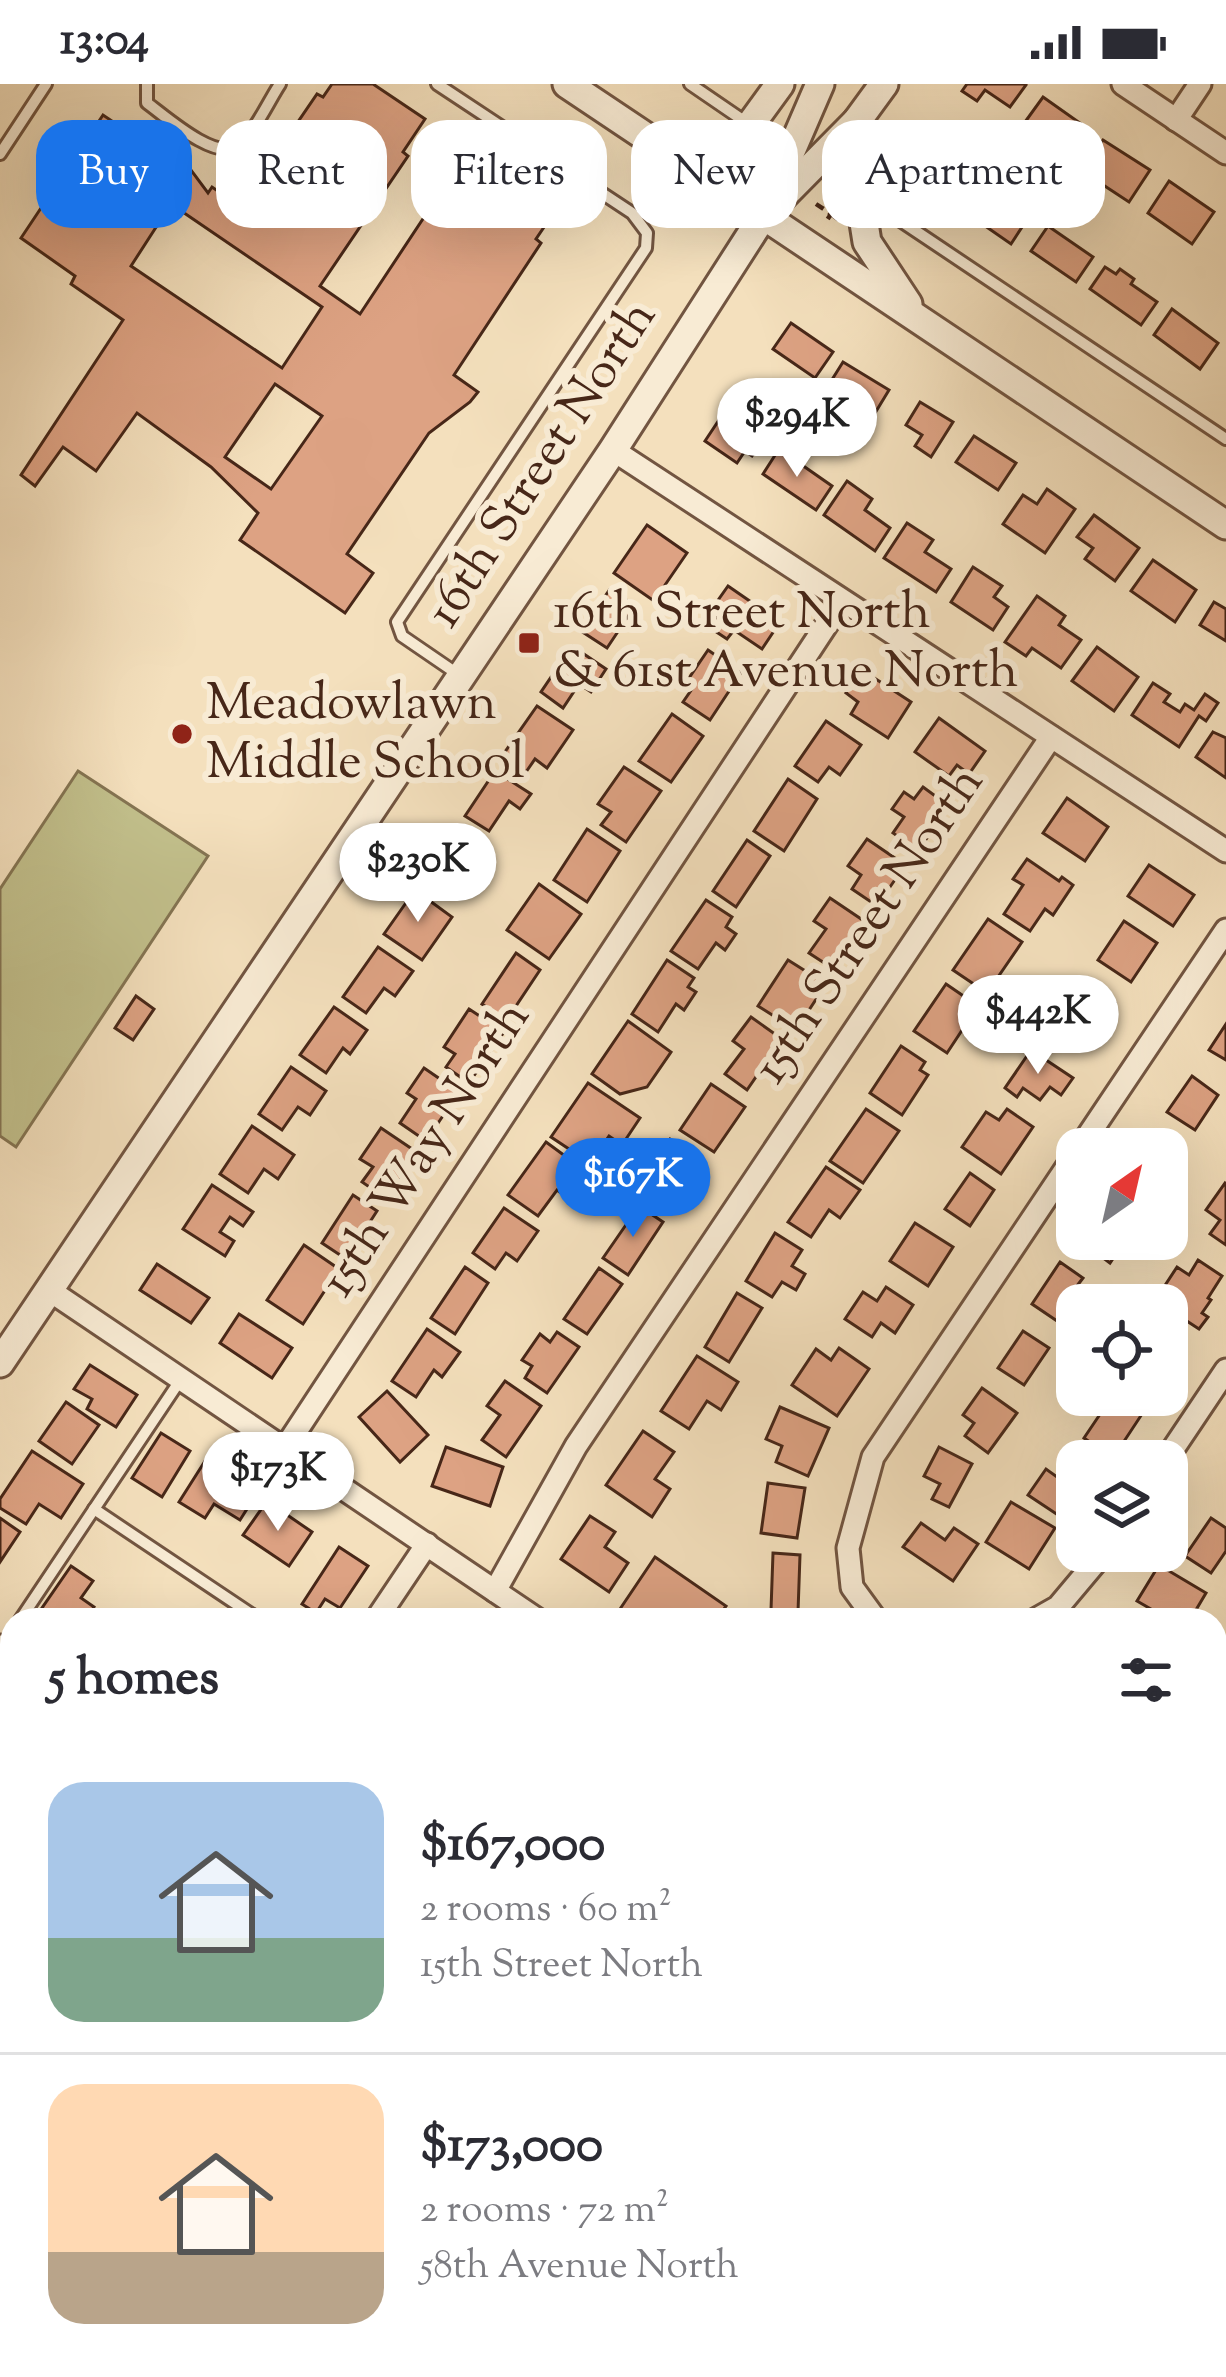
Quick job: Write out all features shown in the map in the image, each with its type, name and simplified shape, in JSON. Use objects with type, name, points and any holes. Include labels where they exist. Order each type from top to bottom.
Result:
[{"type":"street","points":[[567,84],[631,126]]},
{"type":"street","points":[[754,120],[780,84]]},
{"type":"street","name":"16th Street North","points":[[798,135],[820,84]]},
{"type":"street","points":[[1123,84],[1226,153]]},
{"type":"street","points":[[1176,120],[1200,84]]},
{"type":"street","name":"16th Street North","points":[[858,120],[880,85]]},
{"type":"street","name":"16th Street North","points":[[798,181],[822,157]]},
{"type":"street","name":"16th Street North","points":[[0,1363],[613,450],[755,228]]},
{"type":"street","points":[[781,228],[1226,525]]},
{"type":"street","points":[[864,228],[867,242],[917,317]]},
{"type":"street","points":[[613,450],[1226,851]]},
{"type":"street","name":"15th Way North","points":[[285,1448],[842,601]]},
{"type":"street","name":"15th Street North","points":[[495,1591],[576,1446],[1052,737]]},
{"type":"street","points":[[1093,1128],[1226,930]]},
{"type":"street","points":[[868,1608],[852,1587],[848,1548],[873,1456],[1056,1183]]},
{"type":"street","points":[[49,1290],[520,1608]]},
{"type":"street","points":[[1179,1440],[1226,1370]]},
{"type":"street","points":[[384,1608],[427,1544]]},
{"type":"street","points":[[1056,1608],[1087,1572]]},
{"type":"lane","points":[[0,154],[46,84]]},
{"type":"lane","points":[[148,84],[146,104],[204,144],[224,151],[238,145],[280,84]]},
{"type":"lane","points":[[437,84],[632,213],[647,232],[646,248],[397,622],[401,636],[461,677]]},
{"type":"lane","points":[[690,84],[743,120]]},
{"type":"lane","points":[[910,228],[1226,439]]},
{"type":"lane","points":[[28,1608],[181,1379]]},
{"type":"lane","points":[[94,1509],[242,1608]]},
{"type":"path","points":[[816,204],[822,208]]},
{"type":"shaded area","points":[[78,771],[208,856],[16,1147],[0,1136],[0,889]]},
{"type":"building","points":[[332,84],[373,84],[425,119],[411,120],[411,140],[403,152],[408,156],[387,187],[387,120],[299,120],[317,94],[323,97]]},
{"type":"building","points":[[967,84],[1026,85],[1010,107],[985,90],[977,101],[962,91]]},
{"type":"building","points":[[1043,97],[1076,120],[1026,120]]},
{"type":"building","points":[[1105,141],[1150,170],[1129,202],[1105,186]]},
{"type":"building","points":[[192,171],[208,193],[212,187],[216,190],[216,228],[359,228],[320,286],[360,314],[417,228],[543,228],[536,239],[541,243],[454,375],[478,392],[429,433],[347,554],[373,573],[345,613],[240,540],[258,513],[211,467],[137,413],[96,471],[63,447],[35,486],[21,475],[123,320],[71,284],[75,276],[21,238],[36,216],[36,228],[156,228],[131,266],[282,368],[322,307],[192,218]],"holes":[[[275,384],[322,416],[271,489],[225,457]]]},
{"type":"building","points":[[1169,181],[1214,212],[1192,244],[1148,213]]},
{"type":"building","points":[[988,228],[1021,228],[1011,244]]},
{"type":"building","points":[[1051,228],[1093,257],[1076,282],[1031,251]]},
{"type":"building","points":[[1105,267],[1116,274],[1120,269],[1134,279],[1131,284],[1157,302],[1141,325],[1090,289]]},
{"type":"building","points":[[1172,309],[1218,343],[1200,369],[1154,335]]},
{"type":"building","points":[[791,323],[833,352],[815,378],[773,349]]},
{"type":"building","points":[[843,362],[889,390],[869,423],[823,394]]},
{"type":"building","points":[[745,394],[771,412],[754,437],[762,442],[752,456],[745,451],[737,463],[705,441],[719,420],[725,425]]},
{"type":"building","points":[[920,402],[953,422],[931,457],[915,446],[922,435],[906,425]]},
{"type":"building","points":[[974,436],[1016,463],[998,490],[956,462]]},
{"type":"building","points":[[779,449],[832,486],[816,510],[763,474]]},
{"type":"building","points":[[847,481],[872,499],[865,510],[890,528],[875,551],[824,515]]},
{"type":"building","points":[[1047,489],[1075,509],[1045,553],[1003,524],[1023,495],[1037,504]]},
{"type":"building","points":[[1094,515],[1139,548],[1115,581],[1085,559],[1093,548],[1077,537]]},
{"type":"building","points":[[907,523],[933,540],[925,552],[951,569],[936,592],[884,558]]},
{"type":"building","points":[[647,525],[687,553],[654,601],[614,573]]},
{"type":"building","points":[[1153,560],[1196,590],[1175,622],[1131,591]]},
{"type":"building","points":[[973,567],[1002,586],[994,597],[1008,607],[993,630],[951,602]]},
{"type":"building","points":[[728,586],[780,622],[762,649],[734,630],[727,639],[712,629],[719,619],[709,613]]},
{"type":"building","points":[[610,589],[635,606],[607,648],[581,631]]},
{"type":"building","points":[[1037,596],[1065,616],[1059,625],[1081,640],[1061,668],[1032,648],[1026,656],[1005,642]]},
{"type":"building","points":[[1214,602],[1226,609],[1226,641],[1200,625]]},
{"type":"building","points":[[572,646],[606,669],[591,692],[579,684],[563,708],[541,692]]},
{"type":"building","points":[[1097,647],[1138,677],[1114,711],[1072,681]]},
{"type":"building","points":[[708,650],[741,673],[710,720],[683,702],[694,686],[687,681]]},
{"type":"building","points":[[862,670],[911,702],[888,738],[851,714],[858,702],[846,693]]},
{"type":"building","points":[[1153,683],[1170,694],[1164,702],[1180,712],[1185,704],[1194,710],[1205,694],[1218,703],[1206,721],[1199,716],[1179,747],[1132,715]]},
{"type":"building","points":[[537,706],[573,730],[547,768],[535,759],[526,772],[502,756]]},
{"type":"building","points":[[672,714],[703,736],[671,782],[639,761]]},
{"type":"building","points":[[939,718],[985,751],[969,774],[957,765],[949,776],[915,752]]},
{"type":"building","points":[[826,721],[861,745],[840,775],[829,767],[818,782],[795,766]]},
{"type":"building","points":[[1213,732],[1226,738],[1226,778],[1196,757]]},
{"type":"building","points":[[624,767],[661,791],[626,842],[601,825],[611,812],[598,804]]},
{"type":"building","points":[[495,771],[531,794],[520,809],[509,801],[489,831],[465,816]]},
{"type":"building","points":[[788,779],[817,799],[784,851],[754,831]]},
{"type":"building","points":[[923,787],[949,806],[918,851],[893,833],[904,817],[892,809],[904,792],[914,799]]},
{"type":"building","points":[[1067,798],[1108,827],[1085,861],[1043,833]]},
{"type":"building","points":[[454,828],[486,850],[454,896],[422,874]]},
{"type":"building","points":[[587,829],[620,851],[587,902],[554,880]]},
{"type":"building","points":[[867,839],[905,865],[877,906],[852,889],[861,875],[848,866]]},
{"type":"building","points":[[747,840],[770,856],[736,907],[713,891]]},
{"type":"building","points":[[1027,859],[1073,885],[1053,915],[1045,909],[1030,931],[1004,914],[1023,885],[1013,879]]},
{"type":"building","points":[[1149,865],[1194,895],[1173,926],[1128,896]]},
{"type":"building","points":[[539,884],[581,914],[549,959],[507,930]]},
{"type":"building","points":[[415,890],[452,917],[422,960],[384,934]]},
{"type":"building","points":[[830,898],[867,923],[835,970],[809,953],[826,929],[814,921]]},
{"type":"building","points":[[706,900],[732,917],[726,927],[736,934],[725,950],[716,943],[698,969],[671,951]]},
{"type":"building","points":[[988,919],[1022,942],[987,993],[953,970]]},
{"type":"building","points":[[1124,921],[1157,943],[1131,982],[1098,960]]},
{"type":"building","points":[[378,947],[413,971],[395,996],[384,988],[366,1013],[343,997]]},
{"type":"building","points":[[516,953],[540,970],[506,1021],[482,1004]]},
{"type":"building","points":[[667,960],[694,978],[688,987],[696,992],[684,1010],[676,1004],[658,1032],[632,1014]]},
{"type":"building","points":[[788,960],[826,984],[796,1030],[758,1006]]},
{"type":"building","points":[[946,984],[978,1006],[947,1053],[914,1031]]},
{"type":"building","points":[[1089,986],[1115,1003],[1089,1042],[1063,1025]]},
{"type":"building","points":[[136,996],[154,1009],[133,1040],[115,1028]]},
{"type":"building","points":[[334,1007],[367,1030],[350,1054],[343,1048],[326,1073],[300,1055]]},
{"type":"building","points":[[469,1009],[504,1032],[469,1083],[446,1067],[455,1054],[444,1047]]},
{"type":"building","points":[[751,1017],[782,1039],[747,1090],[725,1074],[744,1049],[733,1041]]},
{"type":"building","points":[[628,1021],[671,1052],[647,1087],[620,1094],[592,1074]]},
{"type":"building","points":[[1226,1024],[1226,1060],[1209,1050]]},
{"type":"building","points":[[901,1046],[925,1062],[920,1070],[928,1075],[902,1115],[870,1093]]},
{"type":"building","points":[[1031,1050],[1073,1078],[1061,1095],[1050,1087],[1040,1100],[1023,1088],[1017,1097],[1005,1088]]},
{"type":"building","points":[[291,1067],[326,1091],[310,1115],[298,1107],[282,1130],[259,1114]]},
{"type":"building","points":[[424,1068],[459,1092],[426,1141],[400,1123],[416,1099],[407,1093]]},
{"type":"building","points":[[1192,1076],[1218,1095],[1195,1130],[1167,1112]]},
{"type":"building","points":[[588,1083],[640,1118],[622,1145],[609,1136],[590,1163],[551,1137]]},
{"type":"building","points":[[711,1084],[745,1107],[714,1152],[680,1130]]},
{"type":"building","points":[[866,1109],[899,1131],[863,1183],[830,1161]]},
{"type":"building","points":[[1007,1109],[1033,1127],[1001,1174],[962,1147],[986,1112],[999,1120]]},
{"type":"building","points":[[252,1126],[294,1155],[278,1179],[264,1169],[248,1193],[220,1174]]},
{"type":"building","points":[[381,1128],[418,1153],[387,1199],[362,1182],[373,1167],[360,1159]]},
{"type":"building","points":[[670,1139],[703,1161],[667,1213],[635,1191]]},
{"type":"building","points":[[546,1142],[591,1175],[572,1201],[557,1190],[538,1216],[508,1195]]},
{"type":"building","points":[[826,1167],[860,1190],[840,1218],[829,1210],[811,1237],[788,1222]]},
{"type":"building","points":[[970,1173],[994,1190],[970,1226],[945,1209]]},
{"type":"building","points":[[1225,1183],[1226,1245],[1210,1234],[1220,1220],[1206,1210]]},
{"type":"building","points":[[212,1185],[253,1212],[243,1226],[230,1217],[220,1232],[234,1241],[225,1256],[183,1229]]},
{"type":"building","points":[[353,1195],[377,1211],[346,1259],[322,1243]]},
{"type":"building","points":[[639,1206],[663,1222],[628,1275],[603,1258]]},
{"type":"building","points":[[504,1208],[538,1231],[517,1261],[506,1253],[495,1269],[473,1253]]},
{"type":"building","points":[[915,1223],[953,1247],[928,1286],[890,1261]]},
{"type":"building","points":[[775,1233],[802,1250],[792,1266],[805,1274],[796,1290],[782,1282],[772,1297],[746,1281]]},
{"type":"building","points":[[304,1245],[339,1269],[303,1324],[267,1300]]},
{"type":"building","points":[[1198,1260],[1222,1276],[1208,1298],[1202,1313],[1208,1317],[1199,1329],[1188,1322],[1188,1284],[1166,1284],[1177,1267],[1189,1275]]},
{"type":"building","points":[[1060,1262],[1083,1278],[1078,1284],[1056,1284],[1056,1320],[1032,1304]]},
{"type":"building","points":[[157,1264],[209,1298],[191,1323],[140,1290]]},
{"type":"building","points":[[465,1267],[488,1283],[455,1334],[431,1318]]},
{"type":"building","points":[[599,1268],[622,1284],[587,1334],[564,1319]]},
{"type":"building","points":[[886,1287],[913,1305],[895,1333],[881,1323],[872,1337],[845,1319],[863,1292],[877,1301]]},
{"type":"building","points":[[737,1293],[762,1308],[729,1362],[705,1347]]},
{"type":"building","points":[[239,1314],[292,1348],[272,1378],[220,1343]]},
{"type":"building","points":[[427,1329],[460,1352],[442,1377],[434,1370],[416,1397],[392,1381]]},
{"type":"building","points":[[1023,1331],[1049,1348],[1024,1385],[998,1368]]},
{"type":"building","points":[[557,1332],[579,1347],[547,1393],[525,1378],[532,1366],[522,1360],[540,1334],[550,1342]]},
{"type":"building","points":[[839,1348],[869,1369],[837,1416],[792,1385],[816,1349],[831,1360]]},
{"type":"building","points":[[697,1356],[738,1382],[721,1410],[707,1401],[689,1429],[661,1411]]},
{"type":"building","points":[[90,1365],[137,1395],[116,1427],[87,1409],[92,1399],[74,1389]]},
{"type":"building","points":[[505,1381],[541,1406],[506,1457],[482,1440],[500,1415],[487,1406]]},
{"type":"building","points":[[982,1388],[1017,1413],[988,1453],[965,1436],[974,1423],[963,1415]]},
{"type":"building","points":[[387,1391],[428,1435],[400,1462],[359,1417]]},
{"type":"building","points":[[66,1402],[99,1425],[72,1464],[39,1441]]},
{"type":"building","points":[[780,1407],[829,1428],[808,1476],[776,1462],[782,1446],[766,1439]]},
{"type":"building","points":[[1099,1416],[1141,1416],[1125,1440],[1084,1438]]},
{"type":"building","points":[[643,1431],[674,1452],[655,1479],[670,1489],[652,1517],[606,1485]]},
{"type":"building","points":[[161,1433],[190,1451],[162,1497],[132,1478]]},
{"type":"building","points":[[446,1447],[503,1467],[490,1506],[432,1486]]},
{"type":"building","points":[[939,1447],[972,1464],[949,1507],[932,1499],[940,1484],[924,1476]]},
{"type":"building","points":[[32,1451],[83,1484],[61,1518],[39,1504],[26,1524],[0,1508],[0,1499]]},
{"type":"building","points":[[205,1461],[257,1493],[240,1520],[214,1504],[205,1518],[179,1502]]},
{"type":"building","points":[[1046,1469],[1056,1476],[1056,1514],[1028,1495]]},
{"type":"building","points":[[768,1483],[805,1488],[797,1538],[761,1533]]},
{"type":"building","points":[[267,1501],[312,1532],[289,1566],[243,1535]]},
{"type":"building","points":[[1011,1502],[1055,1528],[1029,1569],[986,1542]]},
{"type":"building","points":[[590,1516],[615,1532],[605,1547],[628,1563],[609,1592],[561,1559]]},
{"type":"building","points":[[0,1518],[20,1532],[0,1562]]},
{"type":"building","points":[[1211,1518],[1226,1528],[1226,1551],[1211,1573],[1188,1558]]},
{"type":"building","points":[[921,1523],[945,1540],[954,1528],[978,1544],[953,1581],[903,1547]]},
{"type":"building","points":[[339,1547],[368,1566],[340,1608],[325,1599],[319,1608],[302,1604]]},
{"type":"building","points":[[773,1553],[800,1555],[798,1608],[771,1608]]},
{"type":"building","points":[[655,1557],[726,1606],[725,1608],[621,1608]]},
{"type":"building","points":[[71,1566],[93,1581],[81,1598],[93,1608],[42,1608]]},
{"type":"building","points":[[1155,1572],[1171,1572],[1206,1593],[1197,1608],[1149,1608],[1137,1601]]},
{"type":"place","name":"16th Street North & 61st Avenue North","points":[[529,643]]},
{"type":"place","name":"Meadowlawn Middle School","points":[[182,734]]}]
